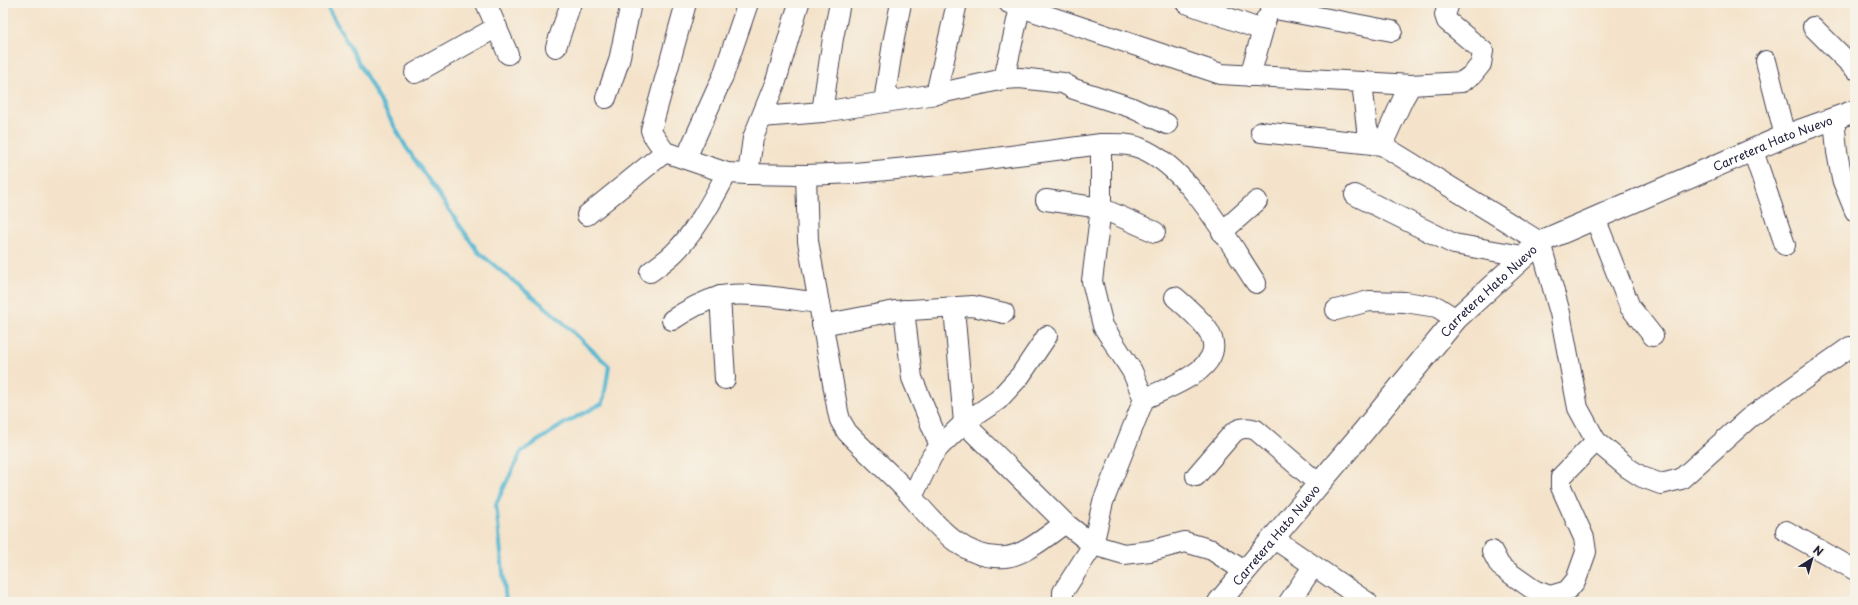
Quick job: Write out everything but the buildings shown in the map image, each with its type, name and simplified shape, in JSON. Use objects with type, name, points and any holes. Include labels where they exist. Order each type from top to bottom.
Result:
[{"type":"main road","name":"Carretera Hato Nuevo","points":[[1218,602],[1319,484],[1456,319],[1540,242],[1785,136],[1855,111]]},
{"type":"street","points":[[486,3],[508,54]]},
{"type":"street","points":[[556,47],[571,3]]},
{"type":"street","points":[[606,98],[619,61],[632,3]]},
{"type":"street","points":[[686,3],[651,130],[665,152],[727,173],[806,176],[949,164],[1100,144],[1117,144],[1140,148],[1168,164],[1191,186],[1256,284]]},
{"type":"street","points":[[686,158],[723,76],[748,3]]},
{"type":"street","points":[[748,174],[752,138],[776,81],[799,3]]},
{"type":"street","points":[[822,112],[840,3]]},
{"type":"street","points":[[884,102],[901,3]]},
{"type":"street","points":[[936,94],[957,3]]},
{"type":"street","points":[[1186,3],[1262,30]]},
{"type":"street","points":[[1004,79],[1016,4],[1221,74],[1411,85],[1462,82],[1473,74],[1481,64],[1483,55],[1482,48],[1456,29],[1445,18],[1449,3]]},
{"type":"street","points":[[1250,76],[1262,30],[1271,6],[1392,31]]},
{"type":"street","points":[[415,73],[497,27]]},
{"type":"street","points":[[1813,27],[1855,69]]},
{"type":"street","points":[[1766,61],[1785,136]]},
{"type":"street","points":[[762,117],[822,112],[936,94],[1004,79],[1020,78],[1063,83],[1074,89],[1130,107],[1167,124]]},
{"type":"street","points":[[1362,82],[1367,129],[1372,137],[1382,145],[1540,242],[1560,313],[1578,408],[1596,441],[1628,468],[1642,477],[1661,484],[1682,479],[1749,418],[1850,347]]},
{"type":"street","points":[[1382,145],[1411,85]]},
{"type":"street","points":[[1834,118],[1837,152],[1842,179],[1855,211]]},
{"type":"street","points":[[1261,132],[1382,145]]},
{"type":"street","points":[[1100,144],[1101,208],[1092,281],[1103,326],[1132,371],[1144,399]]},
{"type":"street","points":[[1752,151],[1785,244]]},
{"type":"street","points":[[587,215],[665,152]]},
{"type":"street","points":[[650,272],[674,252],[707,211],[727,173]]},
{"type":"street","points":[[806,176],[808,241],[840,420],[847,432],[912,497],[937,526],[958,543],[980,555],[1006,557],[1032,547],[1065,523]]},
{"type":"street","points":[[1355,195],[1454,244],[1523,256]]},
{"type":"street","points":[[1046,200],[1101,208],[1155,232]]},
{"type":"street","points":[[1222,232],[1257,200]]},
{"type":"street","points":[[1595,218],[1630,307],[1653,336]]},
{"type":"street","points":[[672,320],[692,306],[720,296],[744,295],[819,303]]},
{"type":"street","points":[[720,296],[725,379]]},
{"type":"street","points":[[1063,602],[1063,592],[1093,545],[1103,502],[1144,399],[1187,378],[1201,369],[1209,362],[1213,352],[1213,341],[1208,330],[1175,296]]},
{"type":"street","points":[[1336,310],[1369,301],[1405,302],[1437,306],[1456,319]]},
{"type":"street","points":[[822,325],[904,310],[973,306],[1004,313]]},
{"type":"street","points":[[954,308],[964,424],[1065,523],[1093,545],[1124,554],[1150,551],[1186,542],[1212,550],[1244,571]]},
{"type":"street","points":[[904,310],[912,378],[940,446]]},
{"type":"street","points":[[912,497],[932,456],[940,446],[964,424],[998,400],[1020,376],[1046,336]]},
{"type":"street","points":[[1196,476],[1233,433],[1237,430],[1250,428],[1256,430],[1319,484]]},
{"type":"street","points":[[1492,551],[1500,566],[1534,590],[1550,596],[1568,592],[1576,580],[1586,548],[1584,538],[1561,487],[1561,477],[1596,441]]},
{"type":"street","points":[[1786,531],[1855,570]]},
{"type":"street","points":[[1273,538],[1367,602]]},
{"type":"street","points":[[1290,602],[1314,566]]},
{"type":"waterway","points":[[325,3],[406,147],[478,252],[555,315],[609,366],[603,403],[565,423],[521,452],[496,504],[506,602]]}]
